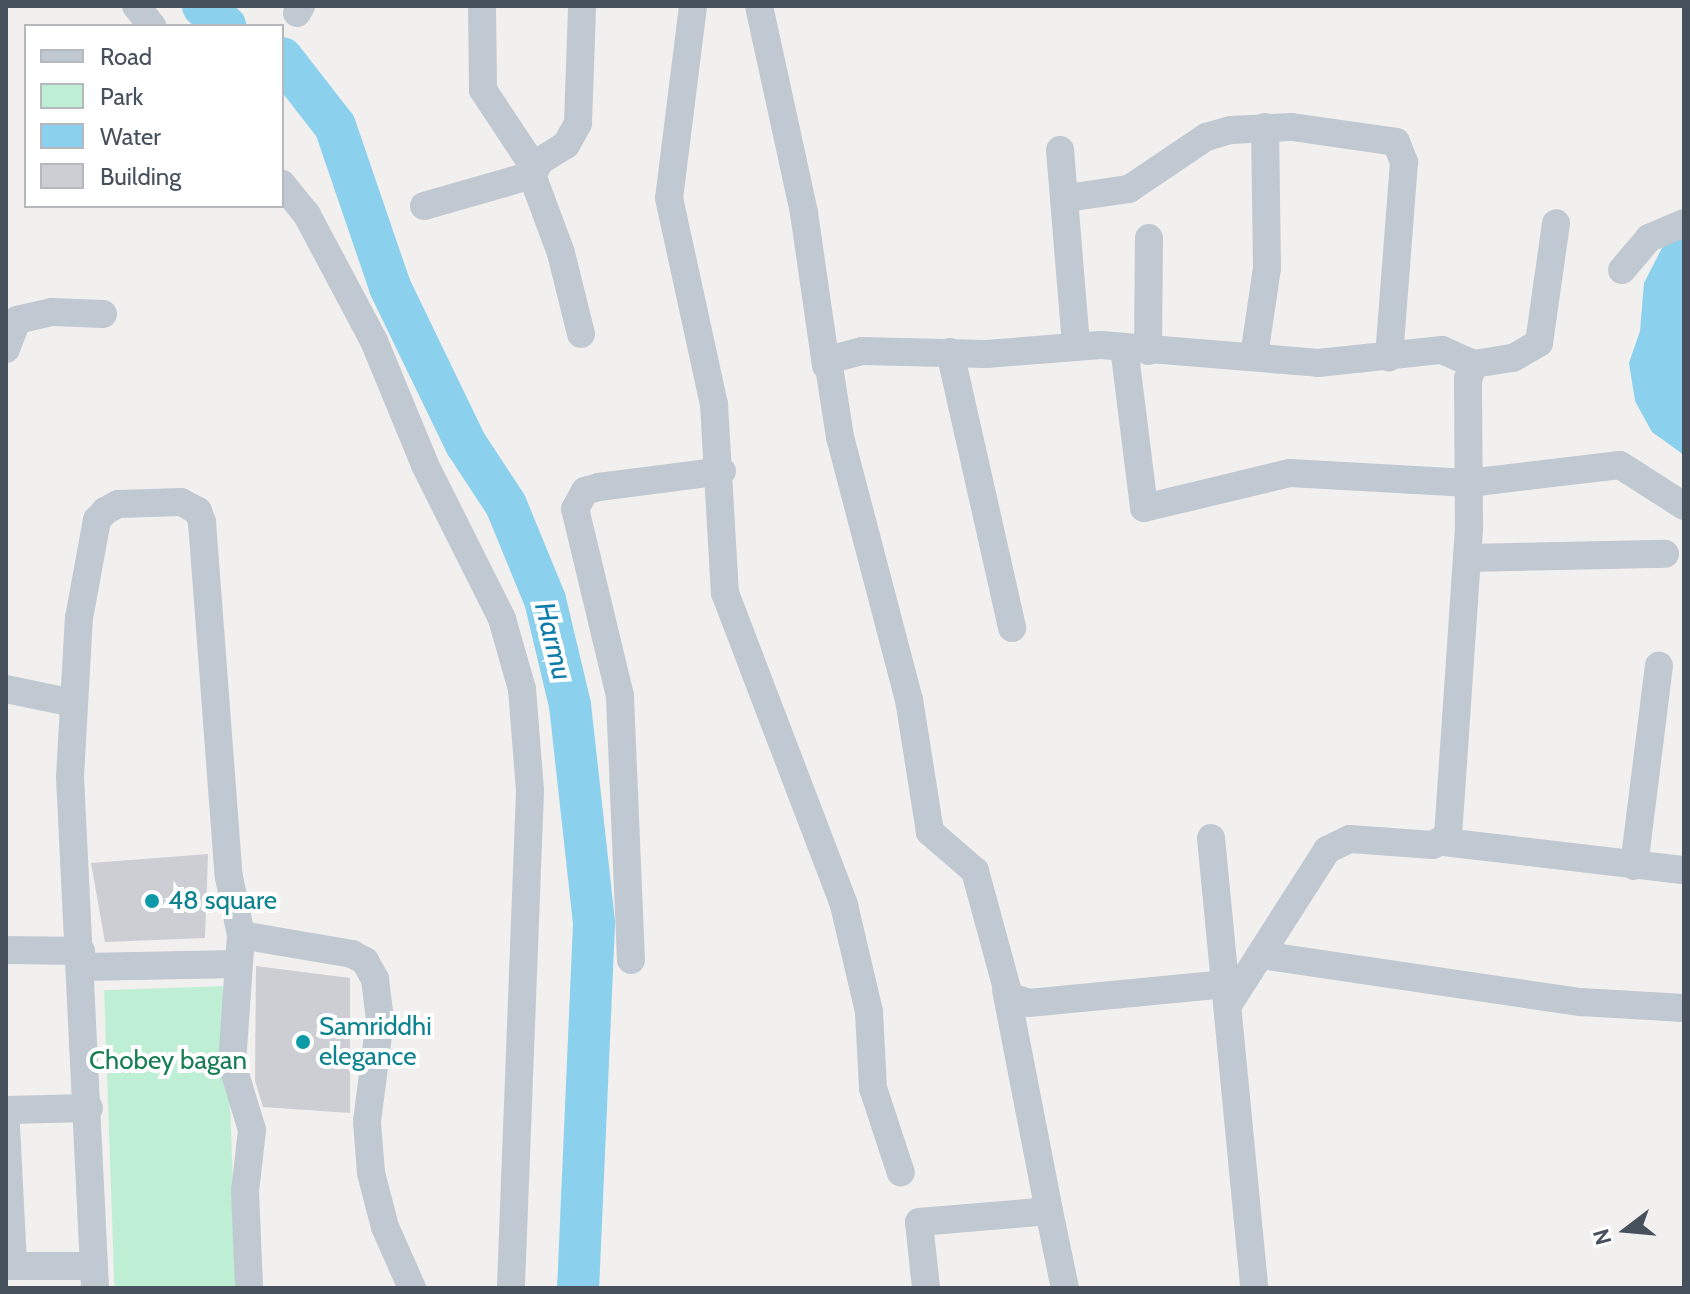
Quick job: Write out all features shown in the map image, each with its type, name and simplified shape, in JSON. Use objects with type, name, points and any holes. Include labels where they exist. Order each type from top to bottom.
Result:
[{"type":"street","points":[[136,6],[150,24]]},
{"type":"street","points":[[482,6],[483,90],[533,171],[561,253],[581,334]]},
{"type":"street","points":[[424,206],[533,171],[566,145],[578,123],[582,6]]},
{"type":"street","points":[[693,6],[669,198],[722,471],[725,593],[840,892],[869,1012],[873,1088],[901,1173]]},
{"type":"street","points":[[759,6],[804,213],[826,365],[909,700],[930,832],[975,871],[1006,990],[1065,1288]]},
{"type":"street","points":[[1254,356],[1268,253],[1265,127]]},
{"type":"street","points":[[1067,198],[1129,189],[1206,137],[1265,127],[1386,137],[1402,149],[1389,357]]},
{"type":"street","points":[[1060,150],[1067,198],[1076,345]]},
{"type":"street","points":[[284,186],[307,215],[374,341],[425,465],[502,619],[522,689],[530,791],[511,1288]]},
{"type":"street","points":[[826,365],[845,352],[950,352],[1076,345],[1318,363],[1442,350],[1474,364],[1513,358],[1539,343],[1556,223]]},
{"type":"street","points":[[1622,270],[1649,238],[1684,223]]},
{"type":"street","points":[[1149,238],[1136,349],[1144,508],[1290,473],[1469,483],[1620,465],[1684,506]]},
{"type":"street","points":[[6,349],[17,320],[52,312],[103,314]]},
{"type":"street","points":[[950,352],[1012,628]]},
{"type":"street","points":[[1444,842],[1451,819],[1467,558],[1468,379],[1474,364]]},
{"type":"street","points":[[631,960],[620,696],[575,509],[585,491],[599,487],[722,471]]},
{"type":"street","points":[[6,1126],[9,1266],[94,1277],[89,1108],[70,777],[79,618],[97,520],[118,504],[191,505],[202,522],[205,623],[229,877],[241,935],[232,1064],[252,1130],[245,1191],[249,1288]]},
{"type":"street","points":[[1467,558],[1665,554]]},
{"type":"street","points":[[1634,866],[1659,666]]},
{"type":"street","points":[[6,689],[73,703]]},
{"type":"street","points":[[1211,838],[1254,1288]]},
{"type":"street","points":[[1006,990],[1029,1003],[1227,995],[1261,955],[1318,861],[1338,842],[1444,842],[1684,870]]},
{"type":"street","points":[[241,935],[352,954],[365,961],[375,979],[380,1020],[367,1122],[371,1173],[385,1227],[412,1288]]},
{"type":"street","points":[[6,950],[81,959],[239,964]]},
{"type":"street","points":[[1261,955],[1581,1002],[1684,1008]]},
{"type":"street","points":[[6,1110],[89,1108]]},
{"type":"street","points":[[926,1288],[919,1222],[1049,1211]]},
{"type":"green space","name":"Chobey bagan","points":[[226,986],[237,1288],[114,1288],[104,990]]},
{"type":"water","points":[[1684,232],[1684,455],[1652,432],[1635,401],[1629,363],[1640,331],[1644,283],[1663,246]]},
{"type":"building","name":"48 square","points":[[208,854],[205,938],[105,942],[91,863]]},
{"type":"building","name":"Samriddhi elegance","points":[[256,966],[350,978],[350,1113],[263,1107],[255,1081]]},
{"type":"waterway","name":"Harmu","points":[[203,6],[223,24]]},
{"type":"waterway","name":"Harmu","points":[[284,61],[335,126],[390,287],[466,444],[506,505],[545,600],[570,705],[594,924],[578,1288]]},
{"type":"place","name":"48 square","points":[[152,901]]},
{"type":"place","name":"Samriddhi elegance","points":[[303,1042]]}]
